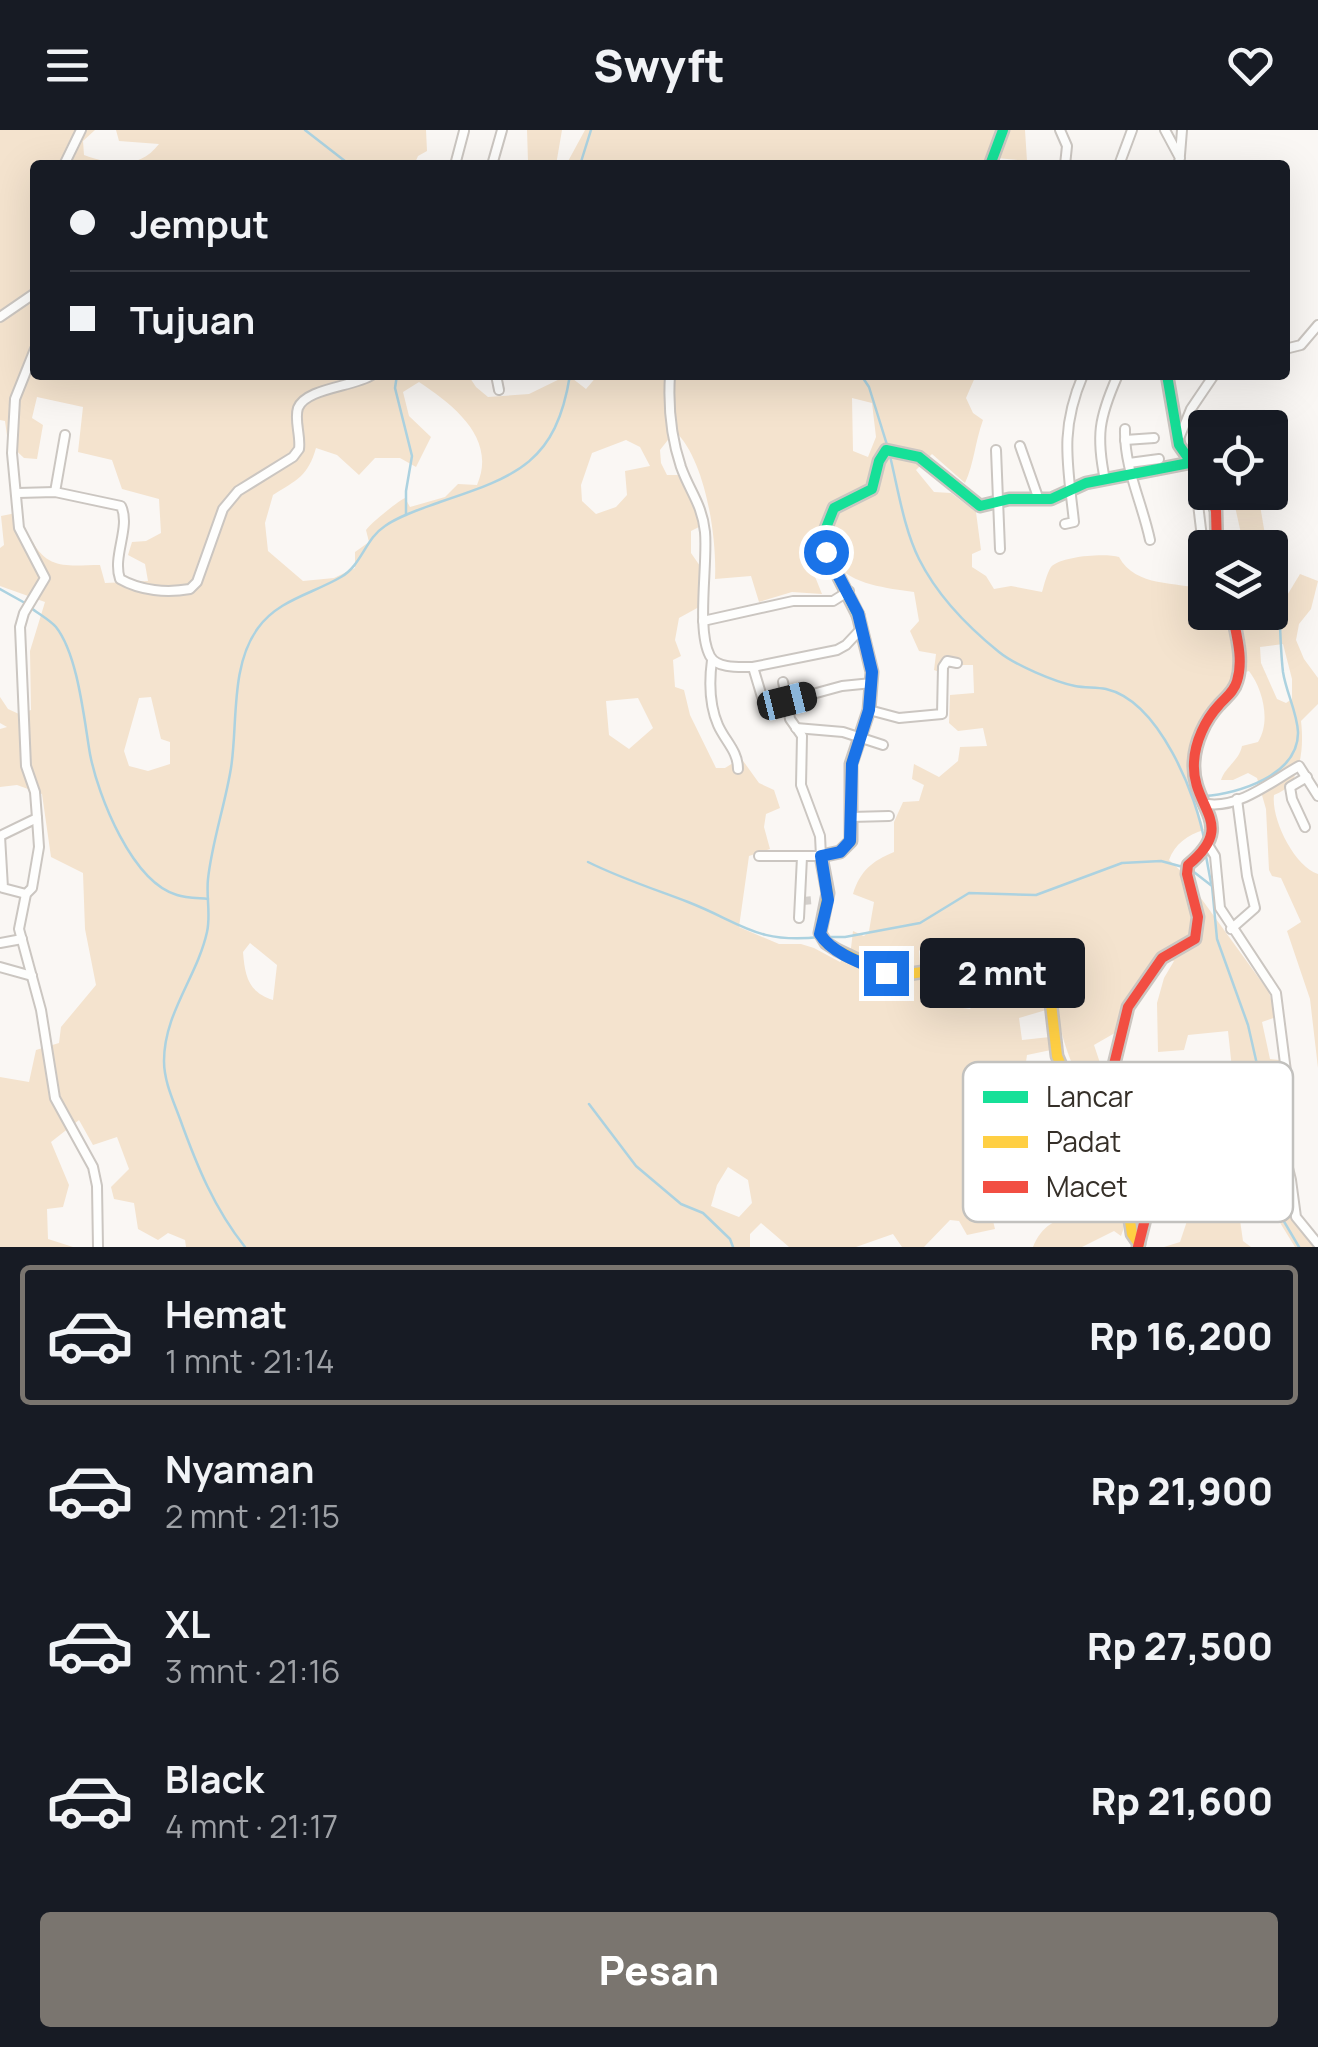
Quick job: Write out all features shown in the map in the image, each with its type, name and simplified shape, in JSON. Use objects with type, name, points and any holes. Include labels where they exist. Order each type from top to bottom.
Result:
[{"type":"street","points":[[66,160],[81,130]]},
{"type":"street","points":[[493,160],[502,130]]},
{"type":"street","points":[[992,160],[1003,130]]},
{"type":"street","points":[[1060,130],[1067,146],[1066,160]]},
{"type":"street","points":[[1121,160],[1132,130]]},
{"type":"street","points":[[1166,130],[1179,160]]},
{"type":"street","points":[[1179,160],[1182,130]]},
{"type":"street","points":[[457,160],[464,131]]},
{"type":"street","points":[[0,317],[30,296]]},
{"type":"street","points":[[1290,349],[1302,345],[1318,325]]},
{"type":"street","points":[[30,362],[15,399],[11,422],[19,528],[45,578],[33,594],[20,628],[25,756],[35,792],[40,840],[32,888],[26,894],[19,923],[41,1010],[55,1098],[93,1167],[98,1186],[98,1247]]},
{"type":"street","points":[[18,493],[55,492],[123,508],[120,579],[135,587],[190,589],[197,582],[223,509],[238,491],[293,457],[299,449],[300,404],[309,396],[362,380]]},
{"type":"street","points":[[497,380],[499,390]]},
{"type":"street","points":[[670,380],[668,401],[678,454],[702,514],[704,621],[712,660],[712,706],[719,727],[738,758],[738,770]]},
{"type":"street","points":[[1064,524],[1074,522],[1065,458],[1072,408],[1081,380]]},
{"type":"street","points":[[1105,480],[1099,427],[1116,380]]},
{"type":"street","points":[[1168,380],[1179,445],[1188,460]]},
{"type":"street","points":[[1179,445],[1192,409],[1211,380]]},
{"type":"street","points":[[1125,429],[1131,477],[1150,540]]},
{"type":"street","points":[[55,492],[65,435]]},
{"type":"street","points":[[1125,440],[1154,438]]},
{"type":"street","points":[[1020,446],[1039,500]]},
{"type":"street","points":[[759,856],[836,855],[850,841],[850,779],[869,710],[872,683],[861,628],[849,591],[826,552],[824,533],[834,508],[872,489],[878,461],[889,449],[928,463],[980,506],[1039,500],[1086,483],[1188,466]]},
{"type":"street","points":[[996,450],[1000,549]]},
{"type":"street","points":[[1128,463],[1160,459]]},
{"type":"street","points":[[704,621],[792,601],[833,600],[849,591]]},
{"type":"street","points":[[712,660],[733,667],[753,667],[836,650],[861,628]]},
{"type":"street","points":[[1115,1062],[1128,1008],[1162,958],[1195,940],[1197,902],[1188,869],[1205,851],[1213,834],[1206,799],[1193,770],[1205,724],[1235,688],[1238,676],[1234,630]]},
{"type":"street","points":[[869,710],[899,718],[942,714],[943,667],[947,661],[956,663]]},
{"type":"street","points":[[753,667],[762,697],[787,701],[842,686],[872,683]]},
{"type":"street","points":[[784,682],[790,718],[802,736],[801,786],[820,836],[828,900],[823,938],[894,975],[929,971],[975,984],[1044,990],[1051,1004],[1060,1062]]},
{"type":"street","points":[[796,728],[830,730],[883,746]]},
{"type":"street","points":[[1206,799],[1220,805],[1272,784],[1297,767],[1318,796]]},
{"type":"street","points":[[1305,827],[1290,788],[1307,776]]},
{"type":"street","points":[[1231,929],[1255,908],[1237,799]]},
{"type":"street","points":[[852,818],[889,816]]},
{"type":"street","points":[[26,894],[2,888],[0,836],[37,818]]},
{"type":"street","points":[[1205,851],[1215,856],[1220,908],[1276,993],[1285,1062]]},
{"type":"street","points":[[799,918],[802,857]]},
{"type":"street","points":[[814,900],[828,900]]},
{"type":"street","points":[[0,943],[22,939]]},
{"type":"street","points":[[0,967],[32,976]]},
{"type":"street","points":[[1293,1195],[1296,1218],[1318,1244]]},
{"type":"shaded area","points":[[0,130],[95,130],[83,141],[84,155],[102,160],[30,160],[30,380],[471,380],[488,397],[529,394],[558,380],[574,380],[586,389],[594,380],[974,380],[966,398],[973,413],[983,420],[965,483],[932,454],[916,470],[934,492],[951,493],[976,512],[981,550],[972,554],[972,567],[986,576],[994,589],[1011,586],[1042,592],[1056,563],[1113,556],[1146,579],[1188,586],[1188,630],[1288,630],[1288,594],[1300,574],[1318,581],[1311,609],[1299,624],[1296,640],[1318,678],[1318,704],[1301,721],[1301,753],[1296,774],[1274,795],[1274,805],[1293,852],[1318,874],[1318,1068],[1310,999],[1287,931],[1301,922],[1281,878],[1272,876],[1269,870],[1266,809],[1257,778],[1248,773],[1233,780],[1221,780],[1242,746],[1258,742],[1262,734],[1264,706],[1249,671],[1236,675],[1225,701],[1201,736],[1191,762],[1189,776],[1204,830],[1182,841],[1169,860],[1182,872],[1269,992],[1276,1017],[1262,1022],[1270,1059],[1279,1062],[1231,1062],[1228,1031],[1188,1035],[1184,1050],[1158,1052],[1157,1003],[1174,961],[1165,959],[1140,986],[1120,1030],[1094,1045],[1100,1062],[1072,1062],[1058,1014],[1061,981],[1053,969],[1044,963],[1033,980],[1010,978],[998,954],[965,955],[928,942],[919,951],[921,976],[947,994],[949,1006],[970,1009],[979,997],[1041,995],[1046,1010],[1019,1018],[1022,1040],[1050,1037],[1051,1050],[1027,1055],[1026,1062],[963,1062],[963,1222],[994,1222],[995,1229],[967,1235],[959,1221],[950,1220],[924,1247],[902,1247],[893,1234],[856,1247],[789,1247],[761,1223],[750,1234],[750,1247],[186,1247],[185,1240],[168,1233],[158,1240],[138,1229],[134,1203],[114,1199],[111,1187],[129,1169],[117,1137],[93,1145],[79,1120],[51,1142],[69,1185],[63,1207],[47,1209],[48,1239],[73,1247],[0,1247],[0,1077],[29,1082],[36,1050],[59,1043],[61,1027],[96,985],[85,929],[83,873],[51,857],[42,794],[17,785],[0,787],[0,729],[7,727],[0,723],[0,697],[8,709],[19,714],[31,710],[30,651],[45,602],[0,586],[0,548],[4,545],[1,516],[16,513],[19,539],[33,542],[53,562],[100,565],[105,583],[148,581],[145,564],[128,555],[132,542],[146,541],[161,533],[159,499],[122,489],[112,460],[78,452],[83,407],[37,397],[32,418],[43,425],[37,459],[24,458],[8,443],[5,421],[0,420]],"holes":[[[419,382],[458,413],[477,439],[482,468],[477,485],[458,484],[445,497],[410,507],[405,498],[366,530],[369,542],[355,552],[355,568],[334,578],[303,581],[268,551],[265,523],[273,495],[300,476],[316,448],[337,455],[359,475],[375,458],[400,458],[416,467],[431,437],[409,416],[403,392]],[[852,398],[872,403],[876,437],[868,457],[853,451]],[[675,431],[686,444],[702,480],[714,543],[715,579],[751,576],[759,602],[792,592],[822,594],[814,574],[835,563],[860,581],[914,592],[919,621],[910,631],[919,651],[936,654],[934,670],[942,673],[945,665],[973,665],[974,693],[950,695],[949,723],[958,731],[983,728],[987,746],[960,747],[958,761],[939,777],[914,764],[912,779],[924,785],[919,801],[903,802],[894,822],[894,852],[873,863],[859,879],[853,894],[874,902],[869,931],[864,936],[853,931],[851,948],[840,962],[814,948],[779,944],[739,927],[749,856],[770,849],[764,827],[766,814],[780,808],[774,790],[759,783],[741,758],[725,768],[716,768],[690,715],[684,690],[675,687],[673,660],[681,656],[675,640],[679,618],[699,607],[700,566],[691,553],[691,531],[701,526],[681,475],[667,475],[661,463],[660,450]],[[626,440],[640,447],[650,466],[625,471],[627,495],[616,507],[596,514],[582,501],[581,485],[592,453]],[[1283,644],[1292,679],[1292,699],[1286,703],[1277,699],[1261,663],[1260,647]],[[151,697],[161,739],[170,742],[170,764],[148,771],[129,766],[124,751],[139,698]],[[638,698],[653,728],[629,749],[609,735],[606,701]],[[250,943],[277,965],[273,1000],[249,982],[243,952]],[[728,1167],[748,1180],[752,1203],[739,1217],[711,1206]]]},
{"type":"shaded area","points":[[116,130],[426,130],[427,151],[416,160],[138,160],[159,144],[119,141]]},
{"type":"shaded area","points":[[527,130],[562,130],[557,160],[528,160]]},
{"type":"shaded area","points":[[585,130],[1025,130],[1027,160],[986,157],[569,160]]},
{"type":"shaded area","points":[[1236,510],[1261,510],[1264,530],[1240,530]]},
{"type":"shaded area","points":[[1293,1218],[1315,1247],[1295,1247],[1280,1222],[1293,1222]]},
{"type":"shaded area","points":[[1054,1222],[1124,1222],[1121,1236],[1114,1231],[1082,1247],[1033,1247]]},
{"type":"shaded area","points":[[1187,1222],[1240,1222],[1243,1241],[1251,1247],[1164,1247],[1180,1242]]},
{"type":"waterway","points":[[305,130],[344,160]]},
{"type":"waterway","points":[[582,160],[591,130]]},
{"type":"waterway","points":[[396,380],[412,456],[406,515]]},
{"type":"waterway","points":[[245,1247],[215,1202],[200,1170],[169,1090],[164,1061],[169,1027],[207,932],[210,865],[231,768],[239,677],[249,643],[275,611],[348,572],[385,526],[411,512],[491,483],[529,461],[555,428],[569,380]]},
{"type":"waterway","points":[[864,380],[888,448]]},
{"type":"waterway","points":[[890,456],[914,547],[944,598],[976,632],[1015,662],[1067,684],[1106,689],[1143,711],[1159,730],[1184,777],[1205,844]]},
{"type":"waterway","points":[[0,589],[25,603]]},
{"type":"waterway","points":[[31,608],[48,619],[64,639],[79,688],[94,772],[109,814],[132,856],[161,887],[181,896],[208,899]]},
{"type":"waterway","points":[[1204,796],[1233,791],[1264,779],[1278,771],[1296,747],[1297,724],[1283,672],[1280,630]]},
{"type":"waterway","points":[[1206,856],[1211,883]]},
{"type":"waterway","points":[[828,937],[920,923],[969,893],[1036,895],[1122,863],[1161,861],[1183,867]]},
{"type":"waterway","points":[[588,862],[764,935],[820,937]]},
{"type":"waterway","points":[[1190,869],[1212,886],[1217,939],[1248,1025],[1256,1062]]},
{"type":"waterway","points":[[589,1104],[636,1166],[681,1204],[703,1213],[730,1239],[733,1247]]},
{"type":"waterway","points":[[1284,1222],[1299,1247]]},
{"type":"tunnel","points":[[803,901],[814,900]]},
{"type":"traffic: fast","points":[[992,160],[1003,130]]},
{"type":"traffic: fast","points":[[1168,380],[1179,445],[1188,458]]},
{"type":"traffic: fast","points":[[858,615],[826,552],[824,533],[834,508],[872,489],[886,450],[919,457],[980,506],[1009,499],[1051,499],[1086,483],[1188,463]]},
{"type":"traffic: slow","points":[[858,615],[872,672],[869,710],[851,764],[851,841],[840,852],[821,856],[828,893],[820,933],[837,950],[885,973],[929,971],[975,984],[1044,990],[1051,1004],[1060,1062]]},
{"type":"traffic: slow","points":[[1130,1222],[1139,1244]]},
{"type":"traffic: jam","points":[[1216,510],[1217,530]]},
{"type":"traffic: jam","points":[[1115,1062],[1128,1007],[1162,958],[1195,939],[1198,917],[1188,865],[1203,850],[1212,826],[1195,778],[1195,754],[1205,724],[1237,681],[1240,655],[1235,630]]},
{"type":"traffic: jam","points":[[1138,1247],[1144,1222]]},
{"type":"route","points":[[826,552],[858,613],[872,672],[869,710],[850,779],[850,841],[836,855],[821,856],[828,900],[819,927],[826,943],[886,973]]}]
